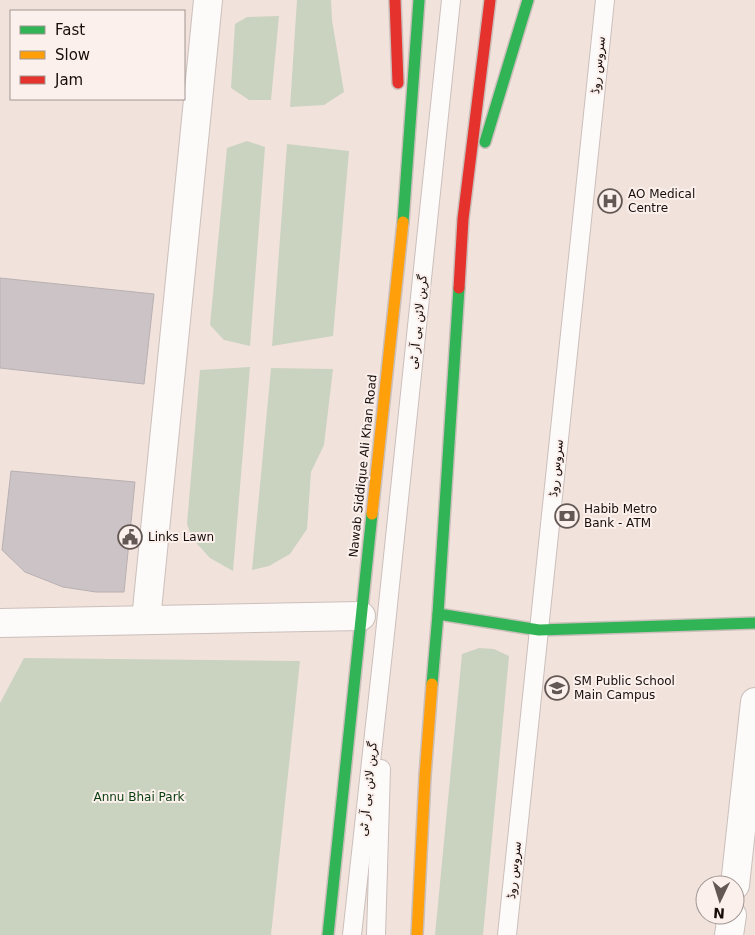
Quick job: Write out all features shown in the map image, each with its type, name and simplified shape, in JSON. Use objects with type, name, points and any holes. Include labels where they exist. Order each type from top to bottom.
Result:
[{"type":"main road","points":[[394,0],[399,97]]},
{"type":"main road","name":"Nawab Siddique Ali Khan Road","points":[[328,935],[404,214],[419,0]]},
{"type":"main road","points":[[418,935],[424,776],[438,614],[463,219],[490,0]]},
{"type":"main road","points":[[463,219],[528,0]]},
{"type":"main road","points":[[400,117],[404,214]]},
{"type":"main road","points":[[438,614],[539,630],[755,623]]},
{"type":"street","points":[[146,620],[208,0]]},
{"type":"street","points":[[0,623],[361,616]]},
{"type":"street","points":[[736,875],[755,702]]},
{"type":"lane","name":"گرین لائن بی آر ٹی","points":[[352,935],[451,0]]},
{"type":"lane","name":"سروس روڈ","points":[[507,935],[605,0]]},
{"type":"lane","name":"گرین لائن بی آر ٹی","points":[[376,935],[384,644]]},
{"type":"green space","points":[[297,0],[331,0],[332,20],[344,92],[324,105],[290,107]]},
{"type":"green space","points":[[279,16],[271,100],[249,100],[231,88],[235,24],[247,17]]},
{"type":"green space","points":[[247,141],[265,147],[250,346],[224,340],[210,325],[227,148]]},
{"type":"green space","points":[[287,144],[349,151],[333,336],[272,346]]},
{"type":"green space","points":[[250,367],[233,571],[210,558],[192,538],[187,524],[200,370]]},
{"type":"green space","points":[[271,368],[333,369],[324,445],[311,472],[307,529],[290,554],[269,566],[252,570]]},
{"type":"green space","points":[[479,648],[494,649],[509,656],[483,935],[435,935],[462,654]]},
{"type":"green space","name":"Annu Bhai Park","points":[[24,658],[300,661],[271,935],[0,935],[0,703]]},
{"type":"building","points":[[0,278],[154,294],[144,384],[0,368]]},
{"type":"building","points":[[11,471],[135,482],[124,592],[96,592],[63,587],[25,572],[2,550]]},
{"type":"traffic: fast","points":[[403,222],[419,0]]},
{"type":"traffic: fast","points":[[485,142],[528,0]]},
{"type":"traffic: fast","points":[[432,684],[459,288]]},
{"type":"traffic: fast","points":[[328,935],[372,514]]},
{"type":"traffic: fast","points":[[438,614],[539,630],[755,623]]},
{"type":"traffic: slow","points":[[372,514],[403,222]]},
{"type":"traffic: slow","points":[[417,935],[432,684]]},
{"type":"traffic: jam","points":[[395,0],[398,83]]},
{"type":"traffic: jam","points":[[459,288],[463,219],[490,0]]},
{"type":"place","name":"AO Medical Centre","points":[[610,201]]},
{"type":"place","name":"Habib Metro Bank - ATM","points":[[567,516]]},
{"type":"place","name":"Links Lawn","points":[[130,537]]},
{"type":"place","name":"SM Public School Main Campus","points":[[557,688]]}]
